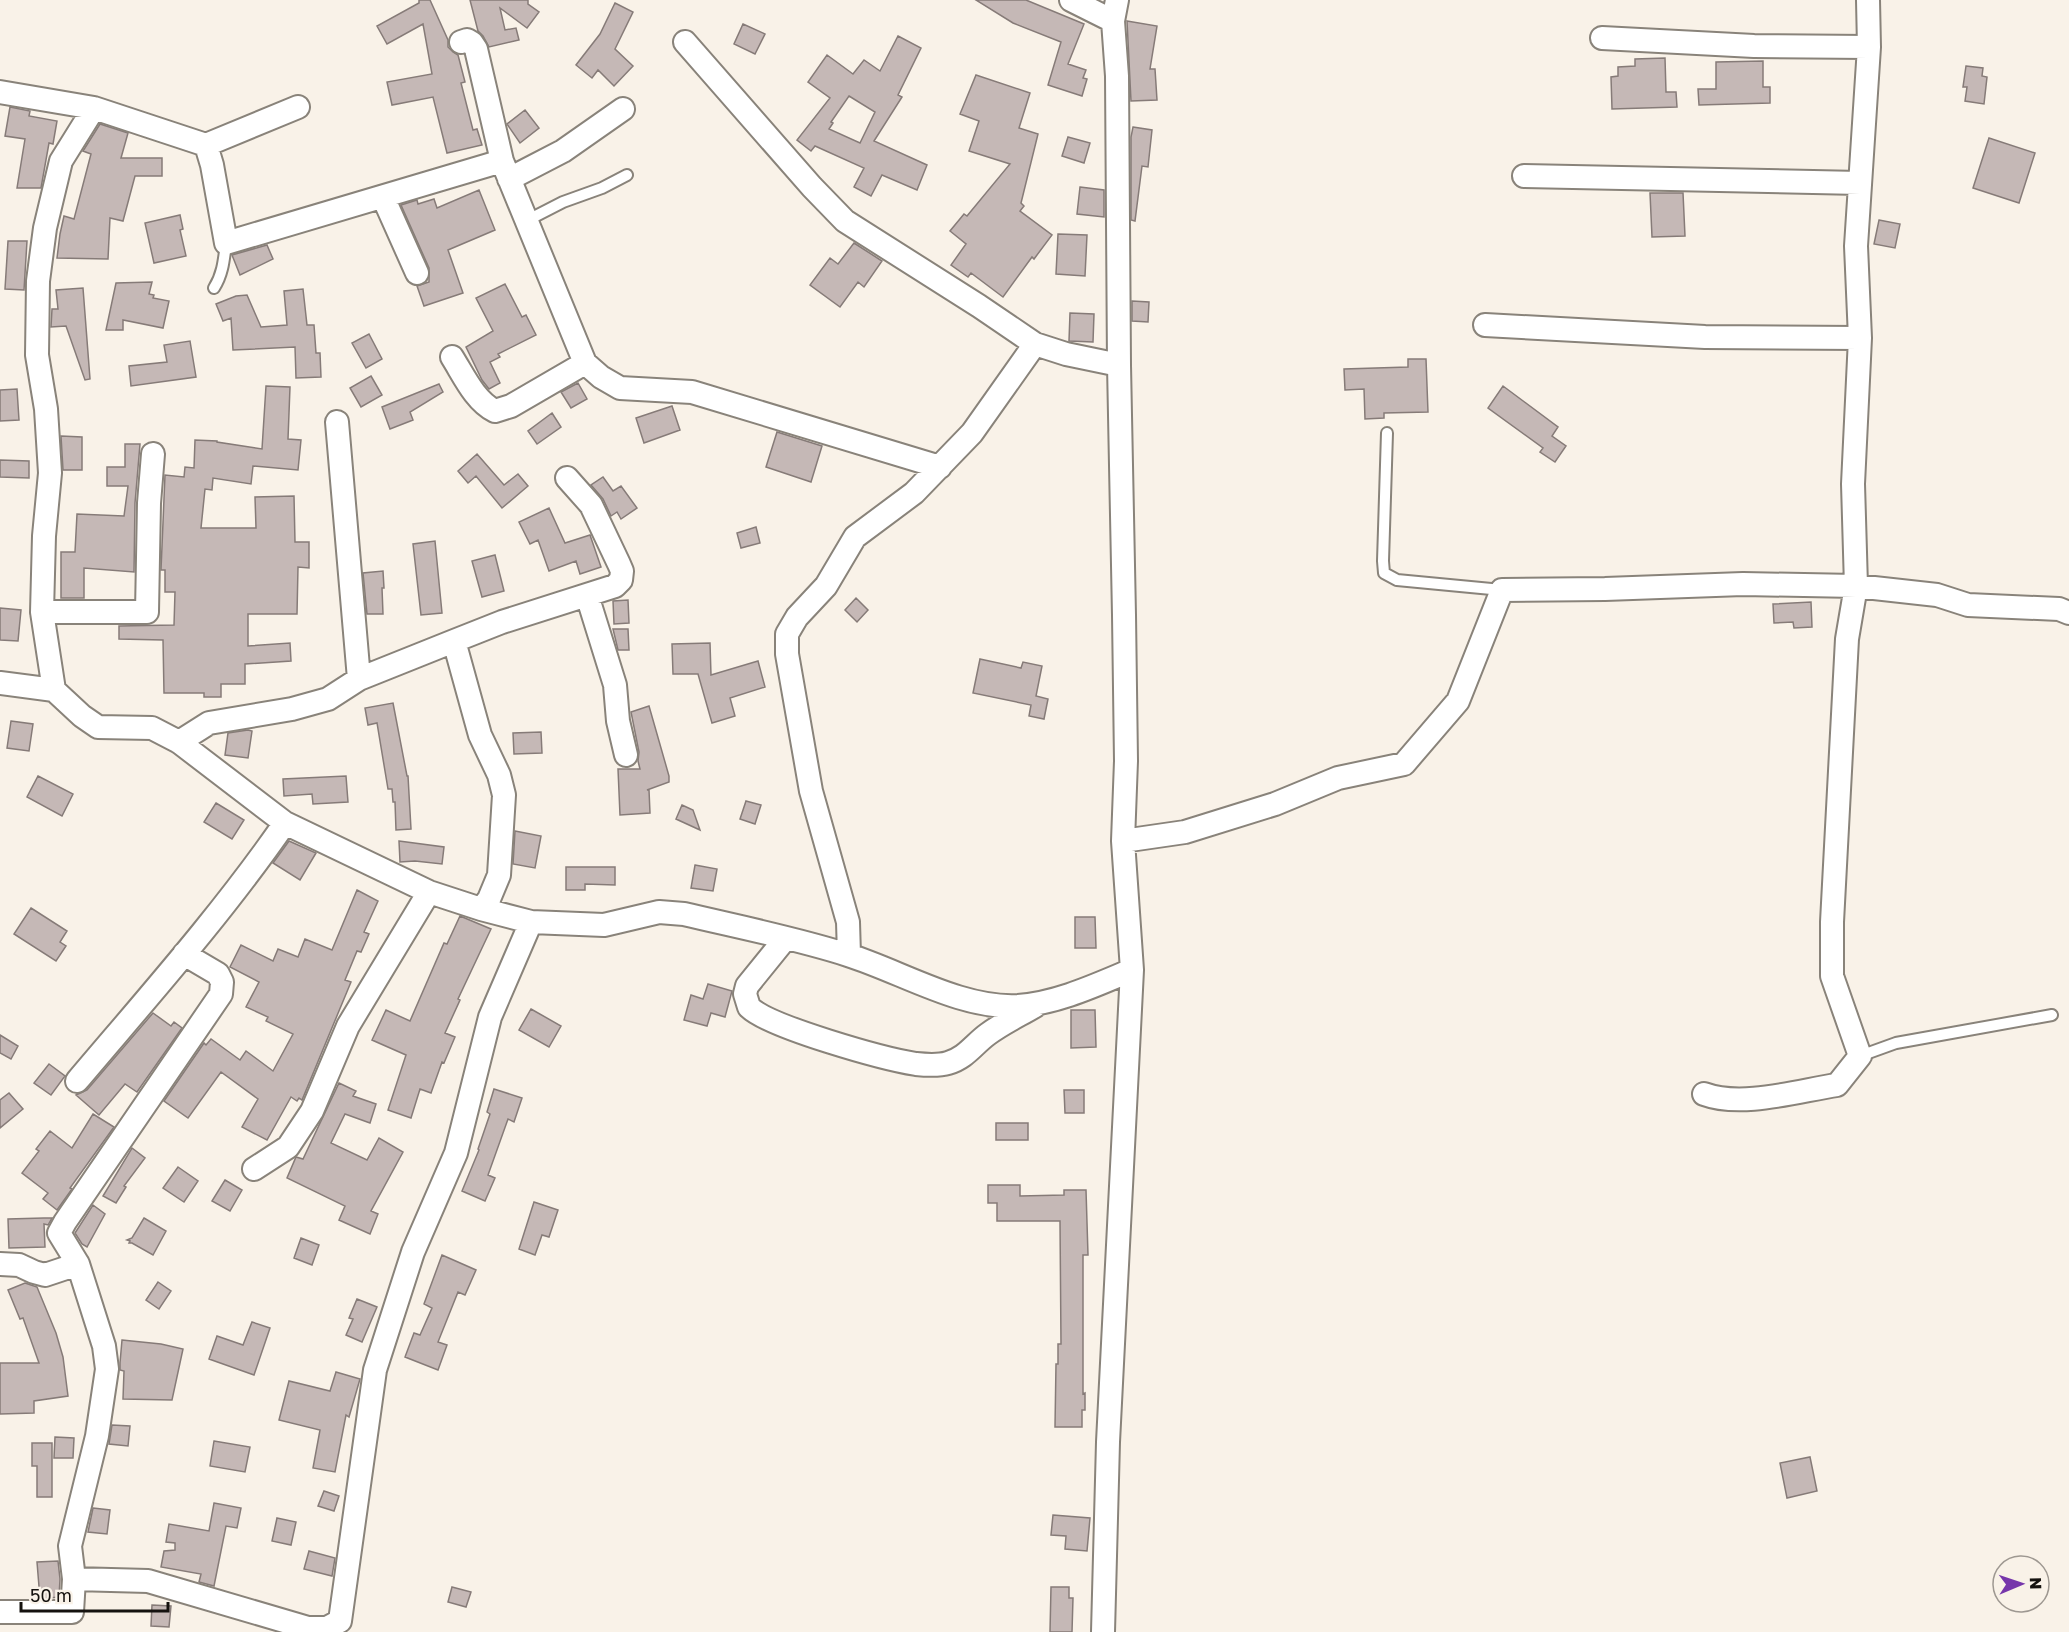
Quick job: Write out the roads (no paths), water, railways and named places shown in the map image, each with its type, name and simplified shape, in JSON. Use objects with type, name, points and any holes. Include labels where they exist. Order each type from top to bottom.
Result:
[{"type":"street","points":[[1071,0],[1115,10],[1117,76],[1125,738],[1123,841],[1132,970],[1108,1442],[1103,1632]]},
{"type":"street","points":[[1704,1094],[1720,1100],[1757,1098],[1837,1085],[1860,1056],[1832,976],[1832,922],[1847,639],[1856,586],[1853,484],[1860,338],[1856,246],[1869,47],[1868,0]]},
{"type":"street","points":[[1602,38],[1754,46],[1869,47]]},
{"type":"street","points":[[461,42],[466,40],[476,49],[505,170],[585,363],[601,377],[620,388],[692,392],[940,467]]},
{"type":"street","points":[[685,42],[845,222],[1035,344],[1066,354],[1119,365]]},
{"type":"street","points":[[0,92],[94,108],[206,145],[298,107]]},
{"type":"street","points":[[54,690],[42,612],[44,536],[50,473],[46,409],[37,355],[38,281],[45,228],[61,161],[94,108]]},
{"type":"street","points":[[206,145],[212,165],[226,243],[383,197],[505,170],[563,151],[623,109]]},
{"type":"street","points":[[1524,176],[1860,183]]},
{"type":"street","points":[[383,197],[417,273]]},
{"type":"street","points":[[1485,325],[1704,337],[1860,338]]},
{"type":"street","points":[[849,955],[848,922],[811,791],[787,654],[787,634],[797,617],[826,586],[855,537],[914,493],[972,433],[1035,344]]},
{"type":"street","points":[[452,357],[477,397],[485,406],[495,411],[511,406],[585,363]]},
{"type":"street","points":[[337,422],[359,679]]},
{"type":"street","points":[[42,612],[147,612],[149,503],[153,454]]},
{"type":"street","points":[[179,742],[209,723],[292,709],[328,699],[359,679],[454,640],[502,622],[615,586],[621,580],[622,571],[591,505],[567,478]]},
{"type":"street","points":[[1123,841],[1185,832],[1275,804],[1338,778],[1404,764],[1458,701],[1502,590],[1743,584],[1856,586],[1937,595],[1968,605],[2059,609],[2069,613]]},
{"type":"street","points":[[587,595],[615,685],[618,722],[626,754]]},
{"type":"street","points":[[454,640],[480,735],[499,775],[504,795],[499,875],[489,899],[481,909]]},
{"type":"street","points":[[0,683],[54,690],[82,716],[98,727],[152,728],[179,742],[285,823],[429,892],[531,922],[604,925],[659,912],[684,914],[849,955],[948,994],[993,1004],[1018,1006],[1086,990],[1132,970]]},
{"type":"street","points":[[77,1081],[255,867],[285,823]]},
{"type":"street","points":[[254,1169],[288,1147],[312,1111],[348,1026],[429,892]]},
{"type":"street","points":[[74,1579],[148,1581],[308,1628],[327,1628],[340,1621],[375,1370],[413,1252],[456,1154],[490,1017],[531,922]]},
{"type":"street","points":[[785,939],[747,986],[745,994],[748,1007],[766,1018],[806,1033],[887,1057],[917,1064],[947,1063],[972,1050],[987,1035],[1042,1002]]},
{"type":"street","points":[[0,1612],[72,1612],[74,1579],[70,1546],[97,1436],[107,1370],[104,1346],[78,1264],[59,1233],[64,1222],[221,994],[222,982],[218,974],[184,954]]},
{"type":"street","points":[[0,1264],[19,1265],[45,1275],[78,1264]]},
{"type":"lane","points":[[526,221],[563,202],[602,188],[627,174]]},
{"type":"lane","points":[[214,288],[220,279],[226,243]]},
{"type":"lane","points":[[1387,433],[1384,573],[1397,580],[1502,590]]},
{"type":"lane","points":[[1860,1056],[1896,1043],[2052,1015]]}]
